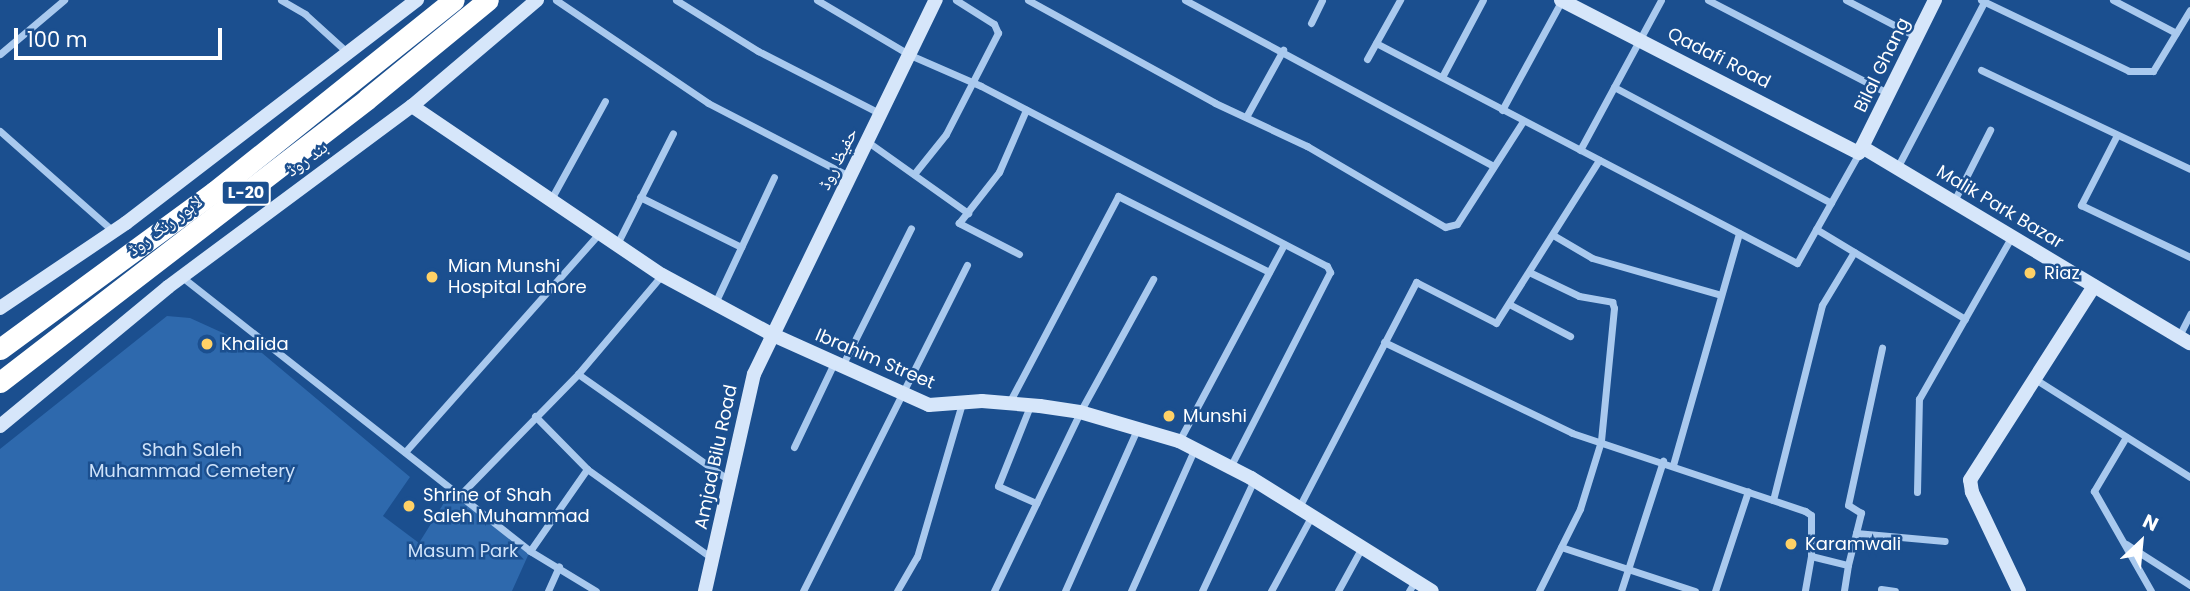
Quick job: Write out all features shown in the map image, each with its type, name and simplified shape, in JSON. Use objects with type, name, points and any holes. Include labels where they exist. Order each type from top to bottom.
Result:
[{"type":"highway","name":"لاہور رنگ روڈ","points":[[0,349],[214,192],[454,0]]},
{"type":"highway","name":"لاہور رنگ روڈ","points":[[0,382],[488,0]]},
{"type":"main road","points":[[0,308],[114,231],[350,55],[417,0]]},
{"type":"main road","name":"بند روڈ","points":[[0,426],[181,277],[412,106],[537,0]]},
{"type":"main road","name":"حفیظ روڈ","points":[[771,334],[851,177],[936,0]]},
{"type":"main road","name":"Qadafi Road","points":[[1561,0],[1861,150]]},
{"type":"main road","name":"Bilal Ghang","points":[[1861,150],[1935,0]]},
{"type":"main road","name":"Ibrahim Street","points":[[412,106],[550,202],[600,232],[662,275],[713,306],[771,334],[929,405],[962,402],[1009,404],[1080,412],[1179,441],[1254,480],[1361,549],[1412,586],[1432,591]]},
{"type":"main road","name":"Malik Park Bazar","points":[[1861,150],[1954,201],[2184,340]]},
{"type":"main road","points":[[2019,591],[1972,492],[1970,480],[2094,286]]},
{"type":"main road","name":"Amjad Bilu Road","points":[[705,591],[743,408],[771,334]]},
{"type":"street","points":[[0,54],[64,0]]},
{"type":"street","points":[[281,0],[305,14],[350,55]]},
{"type":"street","points":[[556,0],[708,103],[851,177]]},
{"type":"street","points":[[676,0],[758,51],[881,114]]},
{"type":"street","points":[[817,0],[910,55],[974,83],[1284,244],[1329,272],[1230,468]]},
{"type":"street","points":[[914,174],[946,134],[974,83],[998,28],[956,0]]},
{"type":"street","points":[[1028,0],[1246,117],[1307,146],[1445,226],[1457,224],[1523,121]]},
{"type":"street","points":[[1185,0],[1283,50],[1493,166]]},
{"type":"street","points":[[1311,23],[1322,0]]},
{"type":"street","points":[[1367,59],[1400,0]]},
{"type":"street","points":[[1442,77],[1483,0]]},
{"type":"street","points":[[1503,110],[1561,0]]},
{"type":"street","points":[[1580,150],[1661,0]]},
{"type":"street","points":[[1708,0],[1889,94]]},
{"type":"street","points":[[1846,0],[1917,37]]},
{"type":"street","points":[[2113,0],[2176,33]]},
{"type":"street","points":[[1897,168],[1982,1],[2129,71],[2153,72],[2190,10]]},
{"type":"street","points":[[1376,43],[1797,262],[1861,150]]},
{"type":"street","points":[[1246,117],[1283,50]]},
{"type":"street","points":[[1982,70],[2190,169]]},
{"type":"street","points":[[1614,87],[1830,203]]},
{"type":"street","points":[[550,202],[606,101]]},
{"type":"street","points":[[1018,254],[960,223],[999,172],[1026,110]]},
{"type":"street","points":[[1954,201],[1990,130]]},
{"type":"street","points":[[0,131],[114,231]]},
{"type":"street","points":[[617,244],[673,133]]},
{"type":"street","points":[[2117,135],[2081,205],[2190,257]]},
{"type":"street","points":[[868,142],[968,213]]},
{"type":"street","points":[[1270,591],[1384,342],[1416,282],[1496,323],[1599,160]]},
{"type":"street","points":[[713,306],[774,177]]},
{"type":"street","points":[[1009,404],[1118,196],[1269,272]]},
{"type":"street","points":[[640,197],[741,247]]},
{"type":"street","points":[[794,447],[911,228]]},
{"type":"street","points":[[1816,229],[1965,319]]},
{"type":"street","points":[[405,452],[600,232]]},
{"type":"street","points":[[1673,465],[1739,233]]},
{"type":"street","points":[[1553,235],[1592,258],[1721,295]]},
{"type":"street","points":[[1917,492],[1917,405],[2012,236]]},
{"type":"street","points":[[1179,441],[1284,244]]},
{"type":"street","points":[[1773,500],[1822,305],[1854,253]]},
{"type":"street","points":[[803,591],[967,265]]},
{"type":"street","points":[[1529,272],[1578,296],[1612,302],[1601,441],[1580,509],[1539,591]]},
{"type":"street","points":[[461,494],[578,374],[662,275]]},
{"type":"street","points":[[181,277],[461,494],[530,551],[559,566],[596,591]]},
{"type":"street","points":[[994,591],[1080,412],[1153,279]]},
{"type":"street","points":[[1509,304],[1570,336]]},
{"type":"street","points":[[2184,340],[2190,314]]},
{"type":"street","points":[[1384,342],[1572,433],[1663,461],[1811,515],[1811,556],[1805,591]]},
{"type":"street","points":[[1844,591],[1861,513],[1848,505],[1882,348]]},
{"type":"street","points":[[578,374],[729,481]]},
{"type":"street","points":[[2035,379],[2190,477]]},
{"type":"street","points":[[897,591],[917,557],[962,402]]},
{"type":"street","points":[[1030,405],[998,486],[1036,503]]},
{"type":"street","points":[[535,416],[587,469],[713,559]]},
{"type":"street","points":[[1065,591],[1137,429]]},
{"type":"street","points":[[2126,437],[2094,487],[2151,591]]},
{"type":"street","points":[[1131,591],[1194,450]]},
{"type":"street","points":[[1620,591],[1663,461]]},
{"type":"street","points":[[530,551],[587,469]]},
{"type":"street","points":[[1202,591],[1254,480]]},
{"type":"street","points":[[1715,591],[1748,491]]},
{"type":"street","points":[[1856,533],[1945,541]]},
{"type":"street","points":[[2125,544],[2190,585]]},
{"type":"street","points":[[1561,547],[1695,591]]},
{"type":"street","points":[[1338,591],[1361,549]]},
{"type":"street","points":[[1811,556],[1848,565]]},
{"type":"street","points":[[548,591],[559,566]]},
{"type":"street","points":[[1881,589],[1895,591]]},
{"type":"green space","name":"Shah Saleh Muhammad Cemetery","points":[[167,316],[190,318],[256,348],[410,477],[383,516],[419,543],[452,490],[530,551],[512,591],[0,591],[0,449]]},
{"type":"place","name":"Riaz","points":[[2030,273]]},
{"type":"place","name":"Mian Munshi Hospital Lahore","points":[[432,277]]},
{"type":"place","name":"Khalida","points":[[207,344]]},
{"type":"place","name":"Munshi","points":[[1169,416]]},
{"type":"place","name":"Shrine of Shah Saleh Muhammad","points":[[409,506]]},
{"type":"place","name":"Karamwali","points":[[1791,544]]},
{"type":"park label","name":"Masum Park","points":[[463,551]]}]
